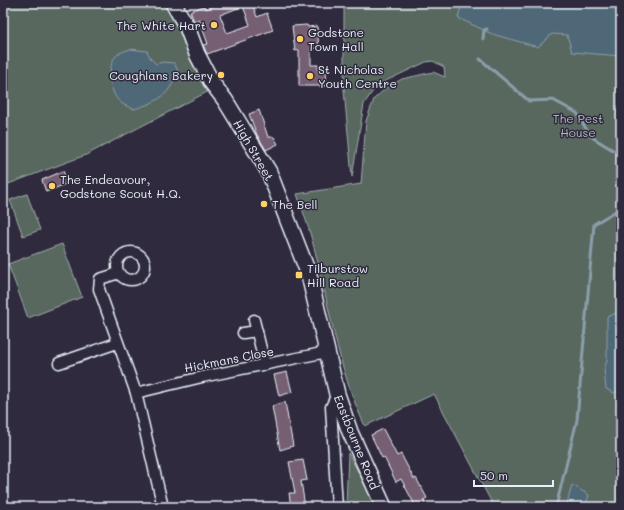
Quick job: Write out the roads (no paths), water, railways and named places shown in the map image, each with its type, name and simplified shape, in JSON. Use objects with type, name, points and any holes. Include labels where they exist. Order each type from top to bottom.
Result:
[{"type":"main road","name":"High Street","points":[[173,3],[212,83],[225,100],[269,172],[309,274],[327,352]]},
{"type":"main road","name":"Eastbourne Road","points":[[327,352],[337,394],[350,432],[384,507]]},
{"type":"street","points":[[119,272],[100,279],[99,289],[136,393],[163,507]]},
{"type":"street","points":[[254,320],[264,365]]},
{"type":"street","points":[[243,333],[257,331]]},
{"type":"street","points":[[59,363],[117,343]]},
{"type":"street","name":"Hickmans Close","points":[[136,393],[202,377],[327,352]]},
{"type":"street","points":[[337,394],[332,407],[337,507]]},
{"type":"water","points":[[462,3],[621,3],[621,56],[572,52],[567,35],[552,34],[538,47],[492,34],[458,18]]},
{"type":"water","points":[[131,49],[147,51],[151,59],[156,64],[163,62],[174,63],[178,71],[167,92],[156,100],[134,109],[123,104],[116,98],[110,79],[111,65],[117,55]]},
{"type":"water","points":[[621,311],[621,389],[614,393],[606,389],[604,370],[607,360],[607,317]]},
{"type":"water","points":[[572,485],[589,495],[585,507],[566,507]]},
{"type":"waterway","points":[[483,39],[484,30],[487,29]]},
{"type":"waterway","points":[[480,59],[529,101],[553,100],[577,113],[590,136],[621,155]]},
{"type":"waterway","points":[[556,507],[577,420],[594,224],[621,208]]},
{"type":"place","name":"The White Hart","points":[[214,25]]},
{"type":"place","name":"Godstone Town Hall","points":[[300,39]]},
{"type":"place","name":"Coughlans Bakery","points":[[221,75]]},
{"type":"place","name":"St Nicholas Youth Centre","points":[[310,76]]},
{"type":"place","name":"The Endeavour, Godstone Scout H.Q.","points":[[52,186]]},
{"type":"place","name":"The Bell","points":[[264,204]]},
{"type":"place","name":"Tilburstow Hill Road","points":[[299,275]]},
{"type":"park label","name":"The Pest House","points":[[578,125]]}]
